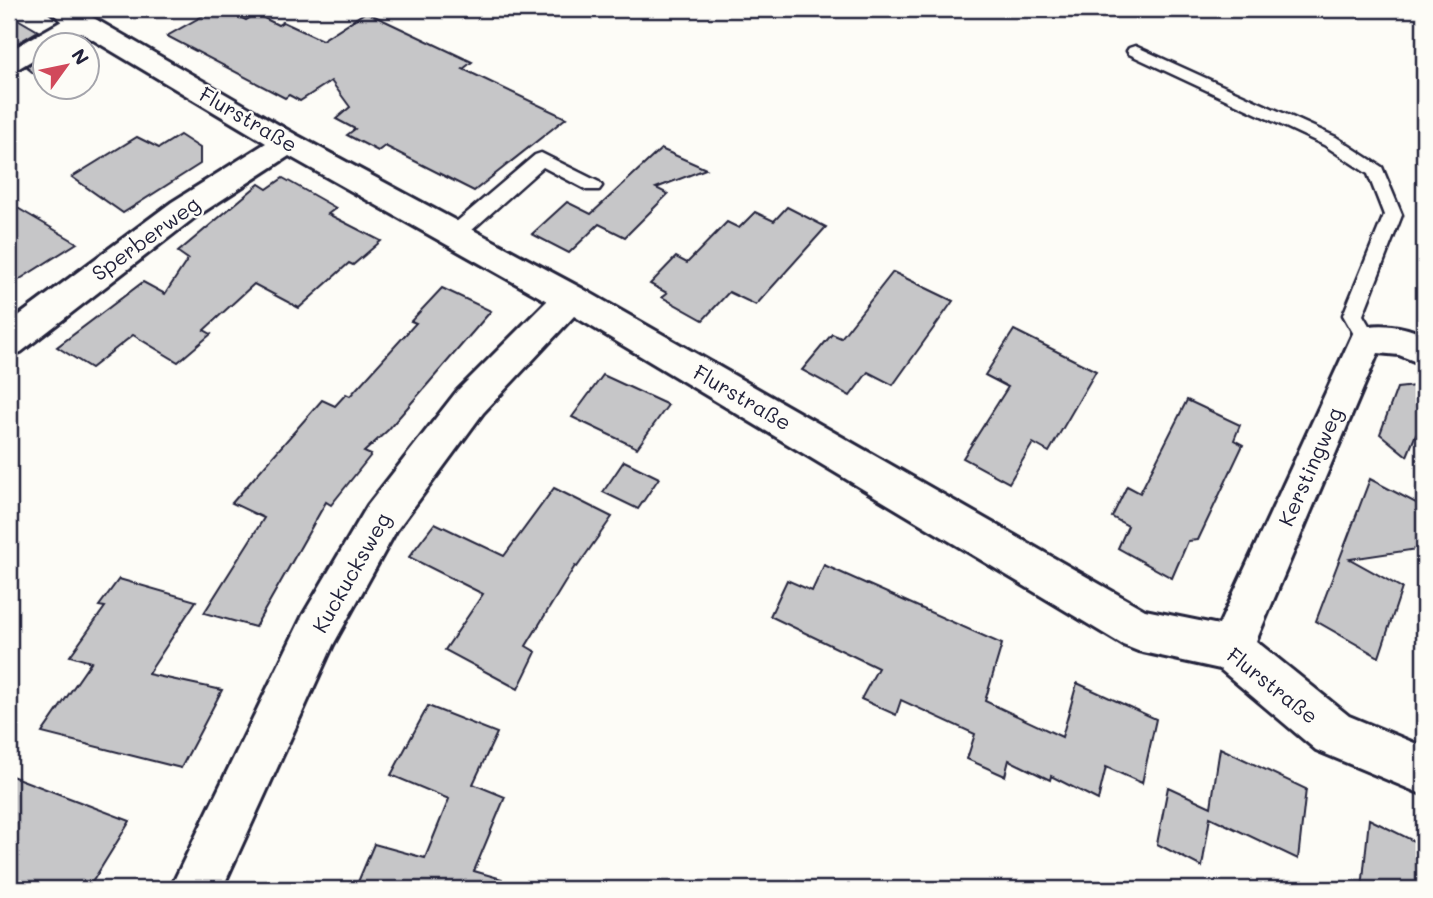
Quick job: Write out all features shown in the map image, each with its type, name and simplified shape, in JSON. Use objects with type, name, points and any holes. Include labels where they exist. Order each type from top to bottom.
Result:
[{"type":"street","points":[[9,62],[69,15]]},
{"type":"street","name":"Flurstraße","points":[[69,15],[288,144],[571,298],[1138,630],[1231,649],[1333,733],[1424,771]]},
{"type":"street","name":"Sperberweg","points":[[9,342],[183,210],[288,144]]},
{"type":"street","name":"Kuckucksweg","points":[[196,889],[318,631],[382,517],[470,402],[571,298]]},
{"type":"street","points":[[1367,339],[1404,341],[1424,351]]},
{"type":"street","name":"Kerstingweg","points":[[1231,649],[1367,339]]},
{"type":"lane","points":[[1135,51],[1330,141],[1376,171],[1393,215],[1353,315],[1367,339]]},
{"type":"lane","points":[[455,234],[541,159],[593,186]]},
{"type":"building","points":[[215,9],[223,9],[246,20],[256,14],[278,25],[283,22],[322,40],[366,12],[472,62],[463,69],[566,118],[474,191],[385,146],[378,151],[347,135],[355,129],[336,119],[350,107],[331,81],[300,101],[289,95],[285,98],[167,36]]},
{"type":"building","points":[[9,14],[38,31],[32,32],[9,48]]},
{"type":"building","points":[[180,135],[200,148],[200,164],[123,213],[72,177],[137,137],[159,148]]},
{"type":"building","points":[[661,149],[706,169],[656,188],[668,194],[625,237],[599,224],[569,253],[532,234],[567,202],[591,214]]},
{"type":"building","points":[[283,178],[336,208],[328,214],[381,241],[353,265],[349,263],[299,308],[254,284],[204,330],[211,334],[178,362],[133,335],[91,368],[57,347],[143,282],[165,294],[188,259],[178,252],[259,184],[267,189]]},
{"type":"building","points":[[9,203],[77,243],[9,286]]},
{"type":"building","points":[[787,207],[826,227],[756,305],[729,292],[703,320],[662,297],[667,293],[650,284],[676,257],[687,263],[727,222],[739,228],[755,212],[774,221]]},
{"type":"building","points":[[893,272],[953,301],[893,385],[868,372],[850,396],[802,370],[832,334],[841,338]]},
{"type":"building","points":[[442,288],[491,311],[388,430],[364,452],[371,455],[331,505],[326,502],[255,627],[204,613],[264,518],[232,503],[322,400],[335,406],[346,394],[350,396],[416,323],[411,321]]},
{"type":"building","points":[[1014,330],[1096,371],[1049,452],[1033,443],[1009,483],[963,458],[1008,387],[985,375]]},
{"type":"building","points":[[603,375],[668,405],[637,448],[572,417]]},
{"type":"building","points":[[1424,385],[1424,438],[1416,434],[1407,456],[1380,434],[1397,388]]},
{"type":"building","points":[[1187,400],[1240,425],[1234,440],[1243,445],[1198,540],[1188,541],[1172,578],[1118,548],[1128,526],[1112,517],[1127,486],[1140,493]]},
{"type":"building","points":[[624,461],[659,478],[638,509],[603,492]]},
{"type":"building","points":[[1370,479],[1424,507],[1424,548],[1350,559],[1402,588],[1379,657],[1316,621]]},
{"type":"building","points":[[554,488],[612,517],[577,567],[575,566],[526,646],[536,652],[518,689],[445,650],[483,594],[409,557],[435,523],[504,556]]},
{"type":"building","points":[[824,565],[1002,644],[985,701],[1062,737],[1077,683],[1156,719],[1142,783],[1106,767],[1098,800],[1051,776],[1050,780],[1009,760],[1005,776],[967,759],[975,734],[901,700],[896,715],[861,699],[878,668],[770,616],[787,580],[812,591]]},
{"type":"building","points":[[119,579],[196,601],[148,674],[222,690],[181,768],[42,733],[91,662],[70,656],[105,607],[99,606]]},
{"type":"building","points":[[428,706],[497,733],[473,784],[505,797],[474,871],[502,879],[501,889],[355,889],[374,844],[425,858],[449,799],[391,775]]},
{"type":"building","points":[[1220,748],[1306,789],[1298,859],[1210,817],[1202,867],[1157,844],[1168,787],[1211,807]]},
{"type":"building","points":[[9,775],[130,821],[88,889],[9,889]]},
{"type":"building","points":[[1369,819],[1424,846],[1424,889],[1362,889]]}]
